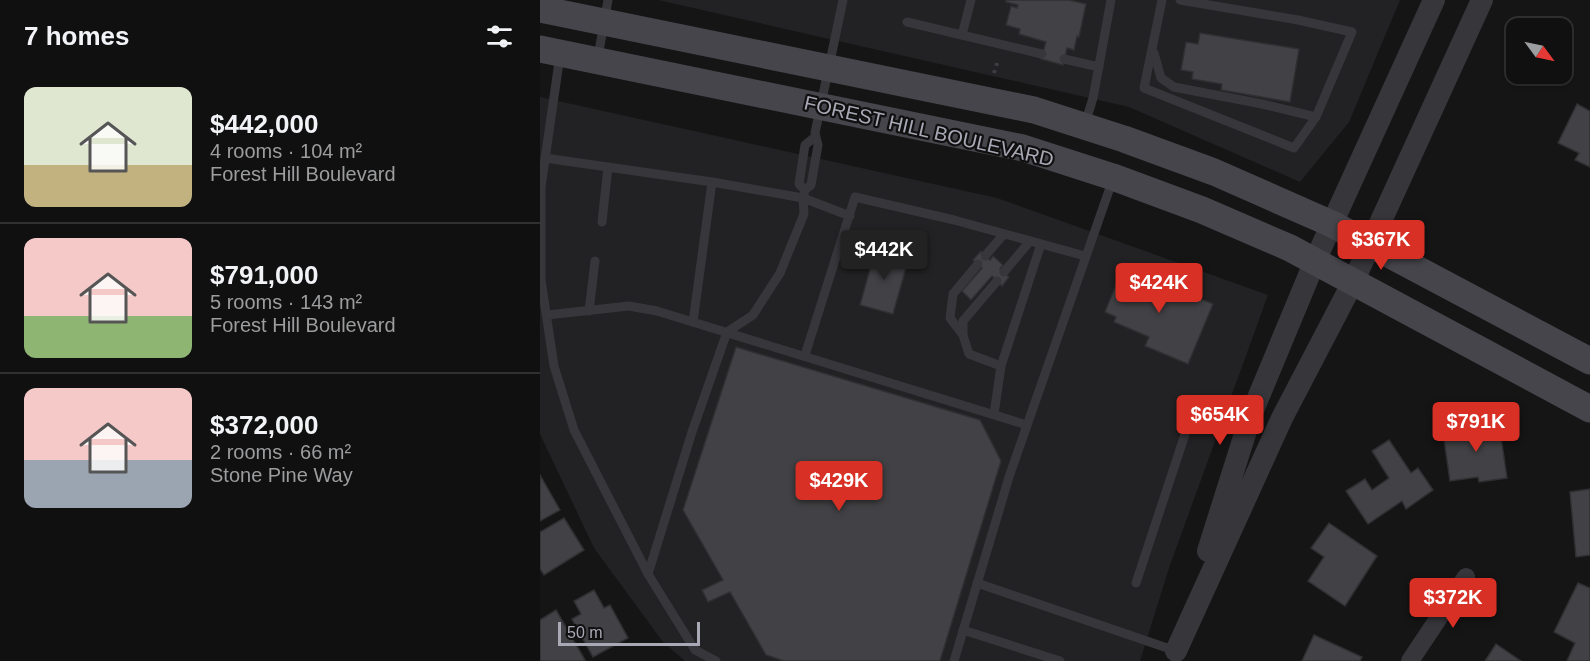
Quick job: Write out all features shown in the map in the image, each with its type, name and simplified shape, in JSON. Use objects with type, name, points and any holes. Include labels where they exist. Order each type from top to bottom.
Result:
[{"type":"main road","name":"FOREST HILL BOULEVARD","points":[[540,9],[607,10],[828,67],[1034,110],[1085,126],[1214,172],[1332,224],[1590,361]]},
{"type":"main road","name":"FOREST HILL BOULEVARD","points":[[550,51],[1023,148],[1113,177],[1202,210],[1290,248],[1590,409]]},
{"type":"street","points":[[1175,656],[1251,415],[1315,261],[1434,0]]},
{"type":"street","points":[[1175,656],[1282,418],[1371,243],[1482,0]]},
{"type":"street","points":[[1410,661],[1466,577]]},
{"type":"lane","points":[[648,574],[692,432],[727,332],[753,315],[780,273],[804,214],[804,194],[799,184],[805,145],[815,137],[843,0]]},
{"type":"lane","points":[[962,35],[971,0]]},
{"type":"lane","points":[[1085,126],[1111,0]]},
{"type":"lane","points":[[1162,0],[1144,88],[1294,148],[1316,117],[1352,32],[1298,20],[1180,0]]},
{"type":"lane","points":[[598,60],[607,10]]},
{"type":"lane","points":[[907,22],[1042,54]]},
{"type":"lane","points":[[1153,47],[1161,78],[1174,87],[1316,117]]},
{"type":"lane","points":[[550,51],[545,158],[541,187],[541,280],[554,366],[574,430],[648,574],[695,650],[716,661]]},
{"type":"lane","points":[[1064,59],[1099,67]]},
{"type":"lane","points":[[545,158],[804,194],[850,216]]},
{"type":"lane","points":[[602,222],[608,167]]},
{"type":"lane","points":[[954,661],[1027,424],[1113,177]]},
{"type":"lane","points":[[693,321],[712,182]]},
{"type":"lane","points":[[806,355],[855,197],[1085,256]]},
{"type":"lane","points":[[985,256],[1004,234]]},
{"type":"lane","points":[[1004,272],[1030,241]]},
{"type":"lane","points":[[994,414],[1001,366],[1041,244]]},
{"type":"lane","points":[[589,310],[596,261]]},
{"type":"lane","points":[[963,335],[950,318],[953,294],[978,264]]},
{"type":"lane","points":[[997,281],[963,321],[963,335],[969,354],[1001,366]]},
{"type":"lane","points":[[546,315],[629,306],[657,311],[1027,424]]},
{"type":"lane","points":[[1136,583],[1194,407]]},
{"type":"lane","points":[[977,583],[1175,656]]},
{"type":"lane","points":[[963,630],[1060,661]]},
{"type":"path","points":[[994,73],[998,60]]},
{"type":"shaded area","points":[[658,0],[1400,0],[1349,122],[1300,182],[1129,107]]},
{"type":"shaded area","points":[[540,97],[997,198],[1268,295],[1169,568],[1140,661],[685,661],[663,642],[594,548],[540,434]]},
{"type":"building","points":[[1006,0],[1069,0],[1086,4],[1079,37],[1077,36],[1074,50],[1067,48],[1063,65],[1041,59],[1046,42],[1019,34],[1020,29],[1006,25],[1011,6],[1017,8],[1018,5],[1006,2]]},
{"type":"building","points":[[1200,33],[1299,49],[1290,102],[1221,90],[1222,84],[1192,79],[1193,72],[1181,70],[1186,42],[1198,44]]},
{"type":"building","points":[[1577,104],[1590,111],[1590,167],[1575,160],[1579,153],[1558,143]]},
{"type":"building","points":[[876,247],[909,257],[893,314],[860,305]]},
{"type":"building","points":[[981,251],[990,260],[993,256],[1003,265],[1000,269],[1009,277],[1002,286],[992,276],[971,300],[962,291],[982,268],[973,260]]},
{"type":"building","points":[[1123,267],[1213,304],[1188,364],[1145,346],[1149,337],[1114,322],[1116,317],[1105,312]]},
{"type":"building","points":[[736,347],[980,420],[1001,461],[940,661],[784,661],[766,655],[730,592],[708,602],[702,590],[723,580],[683,510]]},
{"type":"building","points":[[1499,423],[1507,478],[1479,482],[1478,477],[1450,481],[1443,432]]},
{"type":"building","points":[[1389,440],[1411,473],[1418,468],[1433,490],[1406,509],[1402,501],[1368,524],[1346,491],[1365,479],[1372,490],[1389,478],[1372,451]]},
{"type":"building","points":[[540,475],[560,510],[540,521]]},
{"type":"building","points":[[1590,489],[1590,555],[1576,557],[1570,492]]},
{"type":"building","points":[[564,518],[584,550],[544,575],[540,569],[540,532]]},
{"type":"building","points":[[1329,523],[1377,556],[1345,606],[1308,581],[1324,557],[1311,548]]},
{"type":"building","points":[[1578,583],[1590,588],[1590,661],[1567,661],[1575,643],[1554,632]]},
{"type":"building","points":[[594,590],[604,608],[610,605],[628,638],[593,657],[572,619],[581,614],[574,601]]},
{"type":"building","points":[[556,610],[585,660],[540,661],[540,620]]},
{"type":"building","points":[[1314,635],[1362,657],[1360,661],[1302,661]]},
{"type":"building","points":[[1496,644],[1521,661],[1485,661]]}]
